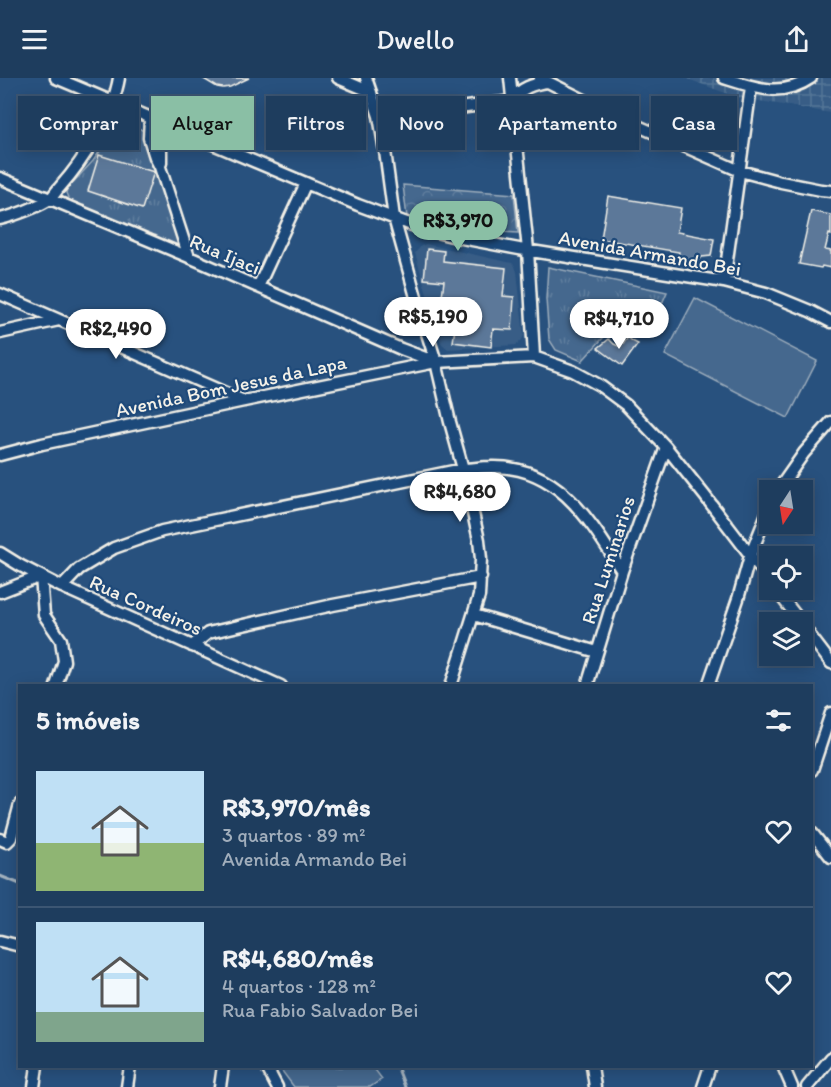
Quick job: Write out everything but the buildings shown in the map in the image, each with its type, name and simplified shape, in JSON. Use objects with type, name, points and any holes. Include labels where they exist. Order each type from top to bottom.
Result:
[{"type":"street","name":"Avenida Armando Bei","points":[[56,78],[99,96]]},
{"type":"street","points":[[114,96],[119,78]]},
{"type":"street","points":[[338,78],[371,92]]},
{"type":"street","points":[[366,78],[379,116],[394,218],[436,362],[479,540],[481,577],[479,596],[452,684]]},
{"type":"street","points":[[510,78],[512,96]]},
{"type":"street","points":[[724,78],[751,87],[782,90],[794,88],[811,78]]},
{"type":"street","points":[[516,96],[523,89],[543,80],[620,118],[740,171],[831,191]]},
{"type":"street","points":[[724,282],[751,87]]},
{"type":"street","name":"Avenida Armando Bei","points":[[139,113],[150,117]]},
{"type":"street","points":[[150,117],[149,138],[189,257]]},
{"type":"street","points":[[0,219],[16,215],[50,198],[87,150]]},
{"type":"street","points":[[160,150],[160,167]]},
{"type":"street","name":"Avenida Armando Bei","points":[[228,150],[420,228],[528,250],[724,282],[766,293],[831,322]]},
{"type":"street","points":[[517,150],[528,250],[534,357]]},
{"type":"street","name":"Rua Ijaci","points":[[0,178],[436,362]]},
{"type":"street","points":[[258,287],[306,183]]},
{"type":"street","points":[[0,294],[244,401]]},
{"type":"street","points":[[0,333],[59,320]]},
{"type":"street","name":"Avenida Bom Jesus da Lapa","points":[[0,455],[42,444],[436,362],[534,357],[573,371],[599,385],[626,405],[666,447],[759,568]]},
{"type":"street","points":[[785,480],[804,453],[831,422]]},
{"type":"street","name":"Rua Luminarios","points":[[588,684],[622,571],[666,447]]},
{"type":"street","points":[[62,587],[79,568],[114,548],[162,531],[463,470],[492,467],[520,470],[538,475],[549,482],[572,501],[585,516],[622,571]]},
{"type":"street","points":[[709,684],[759,534]]},
{"type":"street","name":"Rua Cordeiros","points":[[0,553],[62,587],[276,684]]},
{"type":"street","points":[[0,594],[41,576],[44,615],[61,640],[64,661],[57,684]]},
{"type":"street","points":[[192,646],[208,633],[333,605],[481,577]]},
{"type":"street","points":[[784,600],[793,612]]},
{"type":"street","points":[[474,615],[597,652]]},
{"type":"street","points":[[813,639],[831,663]]},
{"type":"street","points":[[813,767],[831,712]]},
{"type":"street","points":[[0,839],[7,842],[11,837],[18,811]]},
{"type":"street","points":[[813,834],[831,857]]},
{"type":"street","points":[[0,941],[18,946]]},
{"type":"street","points":[[807,1087],[831,1058]]},
{"type":"street","points":[[34,1087],[37,1068]]},
{"type":"street","points":[[127,1087],[130,1068]]},
{"type":"street","points":[[220,1087],[223,1068]]},
{"type":"street","points":[[267,1068],[277,1087]]},
{"type":"street","points":[[592,1068],[595,1087]]},
{"type":"street","points":[[703,1087],[709,1068]]},
{"type":"street","points":[[784,1068],[792,1087]]},
{"type":"shaded area","points":[[685,78],[831,78],[831,113],[733,96]]},
{"type":"shaded area","points":[[426,244],[512,263],[515,266],[524,336],[521,341],[516,345],[448,349],[441,343],[415,253]]},
{"type":"green space","points":[[139,128],[143,131],[176,233],[178,244],[176,247],[69,200],[67,189],[100,151],[139,150]]},
{"type":"green space","points":[[403,185],[514,194],[518,233],[448,225],[407,217]]},
{"type":"green space","points":[[548,267],[667,292],[656,317],[613,327],[582,361],[556,350],[549,339],[546,299]]},
{"type":"green space","points":[[695,298],[817,361],[788,418],[665,355]]},
{"type":"green space","points":[[280,1068],[374,1068],[382,1079],[370,1087],[294,1087]]},
{"type":"waterway","points":[[0,876],[18,883]]},
{"type":"waterway","points":[[398,1068],[405,1087]]}]
